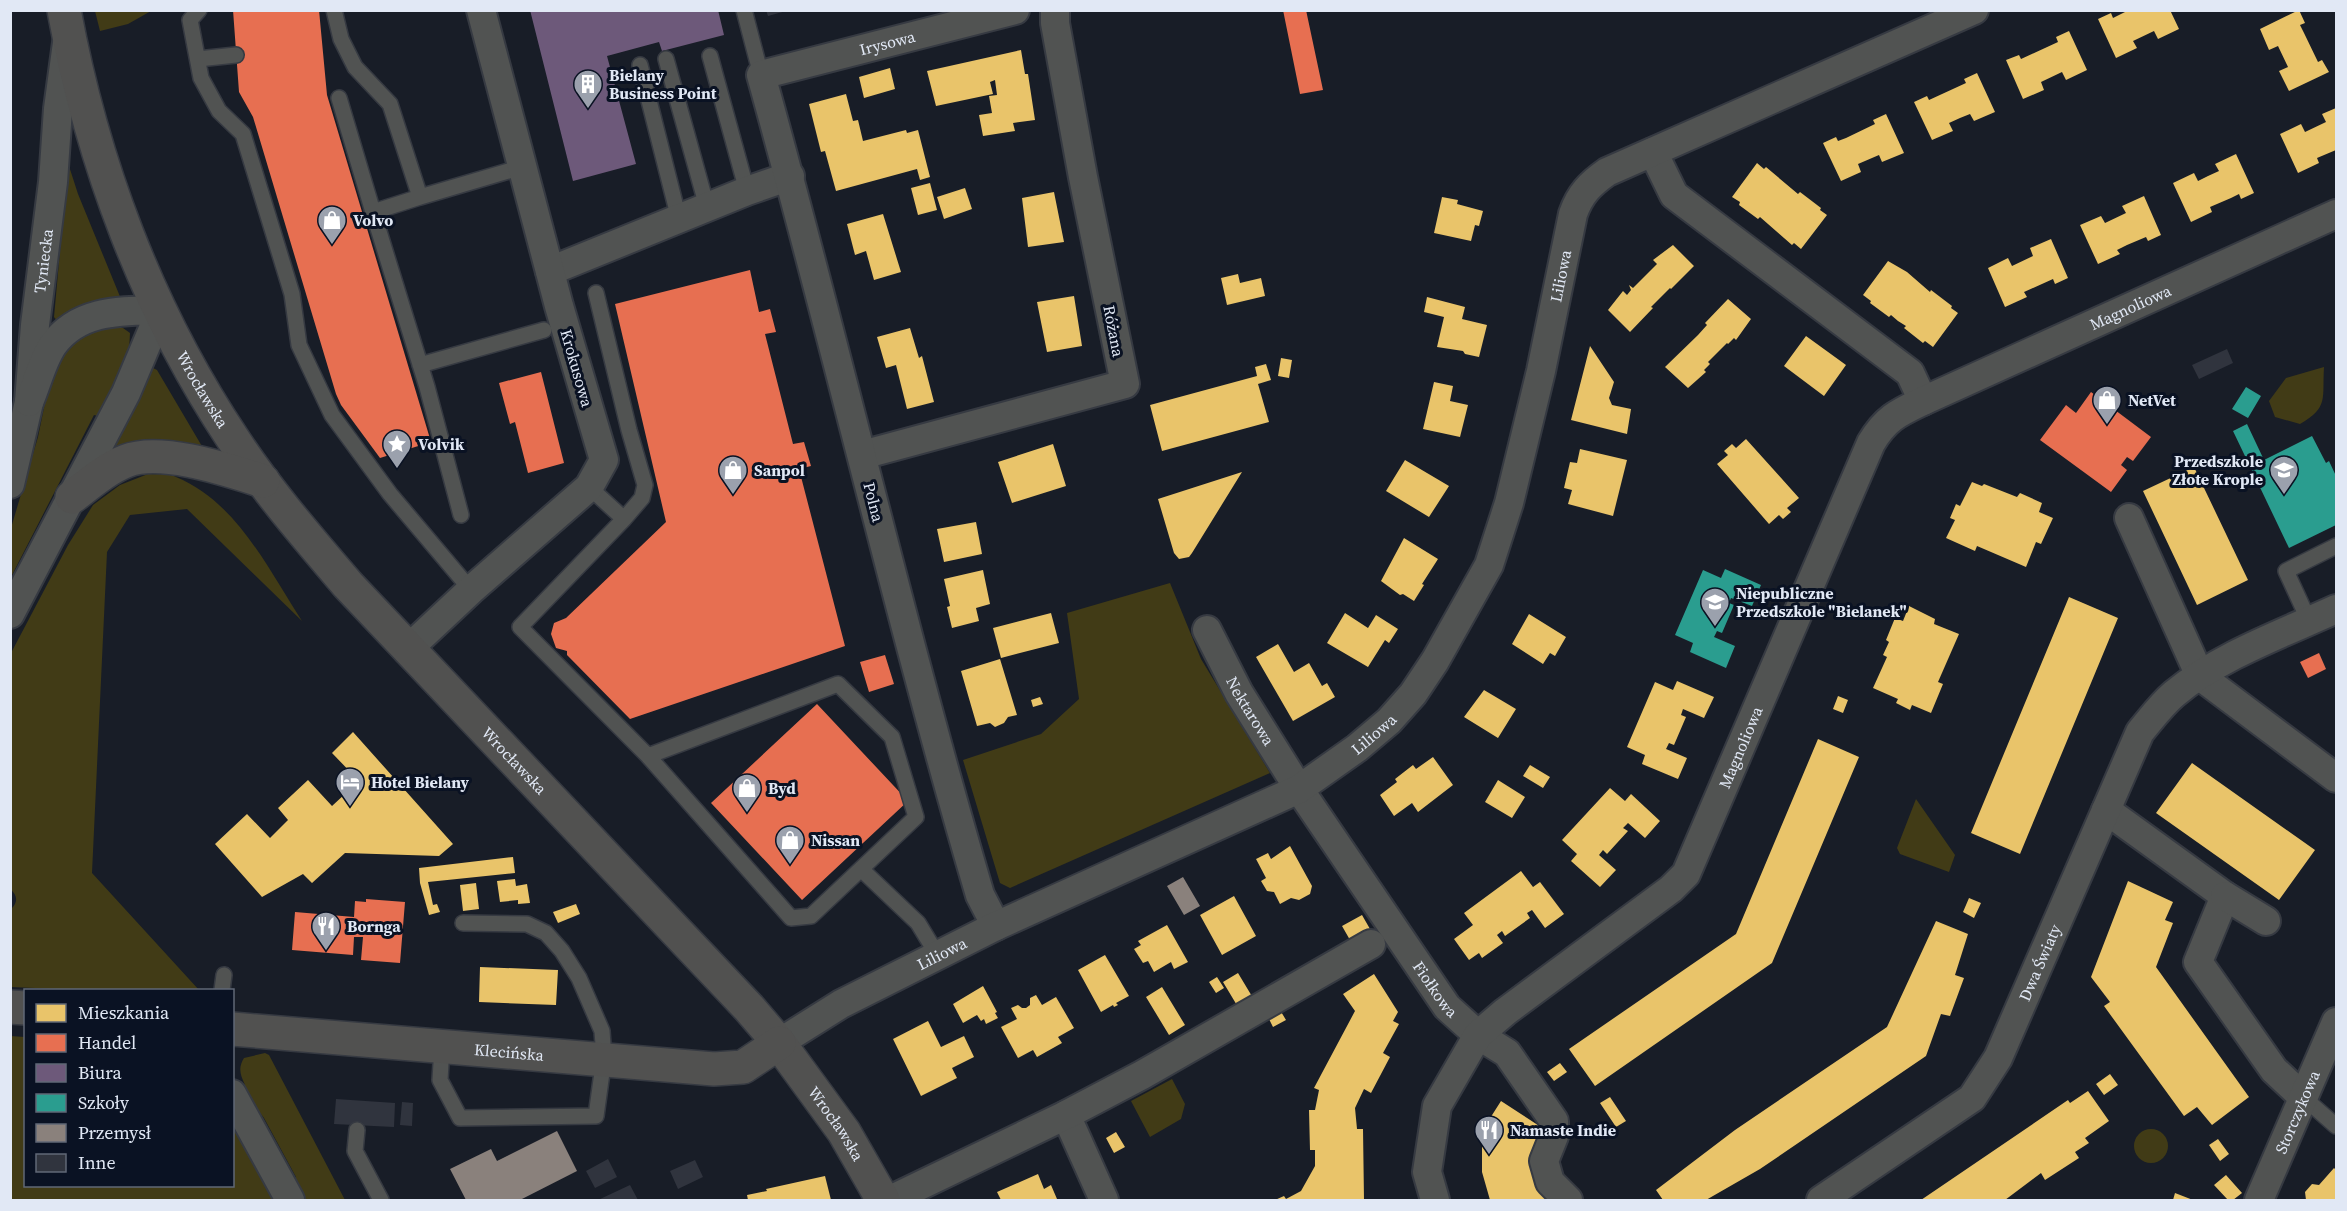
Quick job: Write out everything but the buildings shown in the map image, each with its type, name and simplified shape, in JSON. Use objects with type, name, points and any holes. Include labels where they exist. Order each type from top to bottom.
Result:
[{"type":"main road","name":"Wrocławska","points":[[66,23],[98,151],[113,199],[161,310],[205,393],[233,439],[304,534],[407,650],[749,1008],[779,1043],[844,1132],[883,1200]]},
{"type":"main road","points":[[72,497],[97,477],[128,460],[153,457],[199,462],[263,481]]},
{"type":"main road","name":"Klecińska","points":[[234,1029],[604,1058],[714,1069],[743,1067],[779,1043]]},
{"type":"street","name":"Krokusowa","points":[[407,650],[471,590],[589,487],[604,460],[550,271],[481,10]]},
{"type":"street","name":"Irysowa","points":[[761,75],[1014,10]]},
{"type":"street","name":"Różana","points":[[862,455],[1125,384],[1083,177],[1055,23],[1056,10]]},
{"type":"street","name":"Liliowa","points":[[779,1043],[841,1004],[996,926],[1299,789],[1357,748],[1389,721],[1413,694],[1435,661],[1489,565],[1509,503],[1542,371],[1566,248],[1578,200],[1590,184],[1607,172],[1974,10]]},
{"type":"street","name":"Tyniecka","points":[[10,484],[29,402],[66,23]]},
{"type":"street","name":"Polna","points":[[761,75],[790,176],[903,620],[980,895],[996,926]]},
{"type":"street","points":[[1653,152],[1674,195],[1910,373],[1923,401]]},
{"type":"street","points":[[550,271],[747,191],[790,176]]},
{"type":"street","name":"Magnoliowa","points":[[1478,1035],[1505,1012],[1671,889],[1686,874],[1871,443],[1881,427],[1893,415],[2337,214]]},
{"type":"street","points":[[10,614],[138,368],[161,310],[101,314],[80,322],[64,333],[52,347],[29,402]]},
{"type":"street","points":[[2129,518],[2200,676],[2337,778]]},
{"type":"street","name":"Dwa Światy","points":[[1821,1200],[1972,1098],[1998,1058],[2140,732],[2175,693],[2200,676],[2226,660],[2337,609]]},
{"type":"street","name":"Nektarowa","points":[[1207,630],[1239,693],[1299,789]]},
{"type":"street","name":"Fiołkowa","points":[[1299,789],[1447,1007],[1478,1035],[1507,1053],[1554,1121],[1554,1136],[1544,1161],[1550,1182],[1568,1200]]},
{"type":"street","points":[[2106,810],[2225,896],[2266,921]]},
{"type":"street","points":[[2225,896],[2199,962],[2274,1070],[2303,1097]]},
{"type":"street","points":[[890,1200],[1142,1075],[1371,944]]},
{"type":"street","name":"Storczykowa","points":[[2259,1200],[2337,1022]]},
{"type":"street","points":[[1434,1200],[1426,1172],[1437,1106],[1478,1035]]},
{"type":"street","points":[[234,1098],[290,1200]]},
{"type":"street","points":[[1066,1114],[1104,1200]]},
{"type":"lane","points":[[199,10],[190,20],[201,78],[219,111],[243,134],[291,294],[298,345],[332,415],[390,494],[471,590]]},
{"type":"lane","points":[[334,10],[341,39],[355,67],[390,104],[420,197]]},
{"type":"lane","points":[[744,10],[761,75]]},
{"type":"lane","points":[[198,59],[236,55]]},
{"type":"lane","points":[[710,56],[747,191]]},
{"type":"lane","points":[[666,59],[707,207]]},
{"type":"lane","points":[[640,65],[679,219]]},
{"type":"lane","points":[[339,98],[420,365],[461,515]]},
{"type":"lane","points":[[373,212],[522,167]]},
{"type":"lane","points":[[597,293],[629,430],[645,485],[642,498],[624,519],[520,627],[648,756],[791,918],[811,916],[916,817],[892,737],[838,684],[648,756]]},
{"type":"lane","points":[[420,365],[544,330]]},
{"type":"lane","points":[[589,487],[624,519]]},
{"type":"lane","points":[[2309,621],[2286,571],[2337,546]]},
{"type":"lane","points":[[861,869],[918,923],[938,956]]},
{"type":"lane","points":[[442,1046],[440,1080],[460,1118],[596,1116],[604,1058],[602,1031],[579,978],[562,951],[546,933],[527,924],[463,923]]},
{"type":"lane","points":[[2303,1097],[2337,1126]]},
{"type":"lane","points":[[357,1130],[355,1151],[381,1200]]},
{"type":"shaded area","points":[[95,10],[151,11],[128,24],[100,31]]},
{"type":"shaded area","points":[[68,163],[78,194],[121,299],[57,321],[54,317]]},
{"type":"shaded area","points":[[116,326],[130,333],[129,351],[98,416],[94,415],[11,577],[11,528],[38,437],[49,383],[63,350],[87,333]]},
{"type":"shaded area","points":[[2324,367],[2322,401],[2316,412],[2300,424],[2275,417],[2269,401],[2286,378]]},
{"type":"shaded area","points":[[153,368],[157,370],[203,448],[118,449],[115,445]]},
{"type":"shaded area","points":[[148,474],[173,476],[198,488],[234,520],[249,539],[302,621],[187,509],[130,515],[107,552],[92,873],[198,989],[11,987],[11,909],[16,899],[10,889],[11,653],[68,545],[93,505],[120,485]]},
{"type":"shaded area","points":[[1170,583],[1201,659],[1270,773],[1010,888],[1000,883],[963,760],[1041,734],[1079,699],[1067,613]]},
{"type":"shaded area","points":[[1916,799],[1955,855],[1949,872],[1900,854],[1897,848]]},
{"type":"shaded area","points":[[10,1036],[24,1037],[24,1187],[234,1187],[234,1129],[273,1200],[11,1200]]},
{"type":"shaded area","points":[[265,1053],[269,1055],[345,1200],[301,1200],[290,1181],[296,1177],[264,1118],[240,1087],[245,1085],[240,1071],[244,1058]]},
{"type":"shaded area","points":[[1172,1079],[1185,1104],[1181,1119],[1150,1137],[1131,1101]]},
{"type":"shaded area","points":[[2151,1129],[2163,1134],[2168,1146],[2163,1158],[2151,1163],[2139,1158],[2134,1146],[2139,1134]]},
{"type":"place","name":"Bielany Business Point","points":[[588,110]]},
{"type":"place","name":"Volvo","points":[[332,246]]},
{"type":"place","name":"NetVet","points":[[2107,426]]},
{"type":"place","name":"Volvik","points":[[397,470]]},
{"type":"place","name":"Sanpol","points":[[733,496]]},
{"type":"place","name":"Przedszkole Złote Krople","points":[[2284,496]]},
{"type":"place","name":"Niepubliczne Przedszkole \"Bielanek\"","points":[[1715,628]]},
{"type":"place","name":"Hotel Bielany","points":[[350,808]]},
{"type":"place","name":"Byd","points":[[747,814]]},
{"type":"place","name":"Nissan","points":[[790,866]]},
{"type":"place","name":"Bornga","points":[[326,952]]},
{"type":"place","name":"Namaste Indie","points":[[1489,1156]]}]
